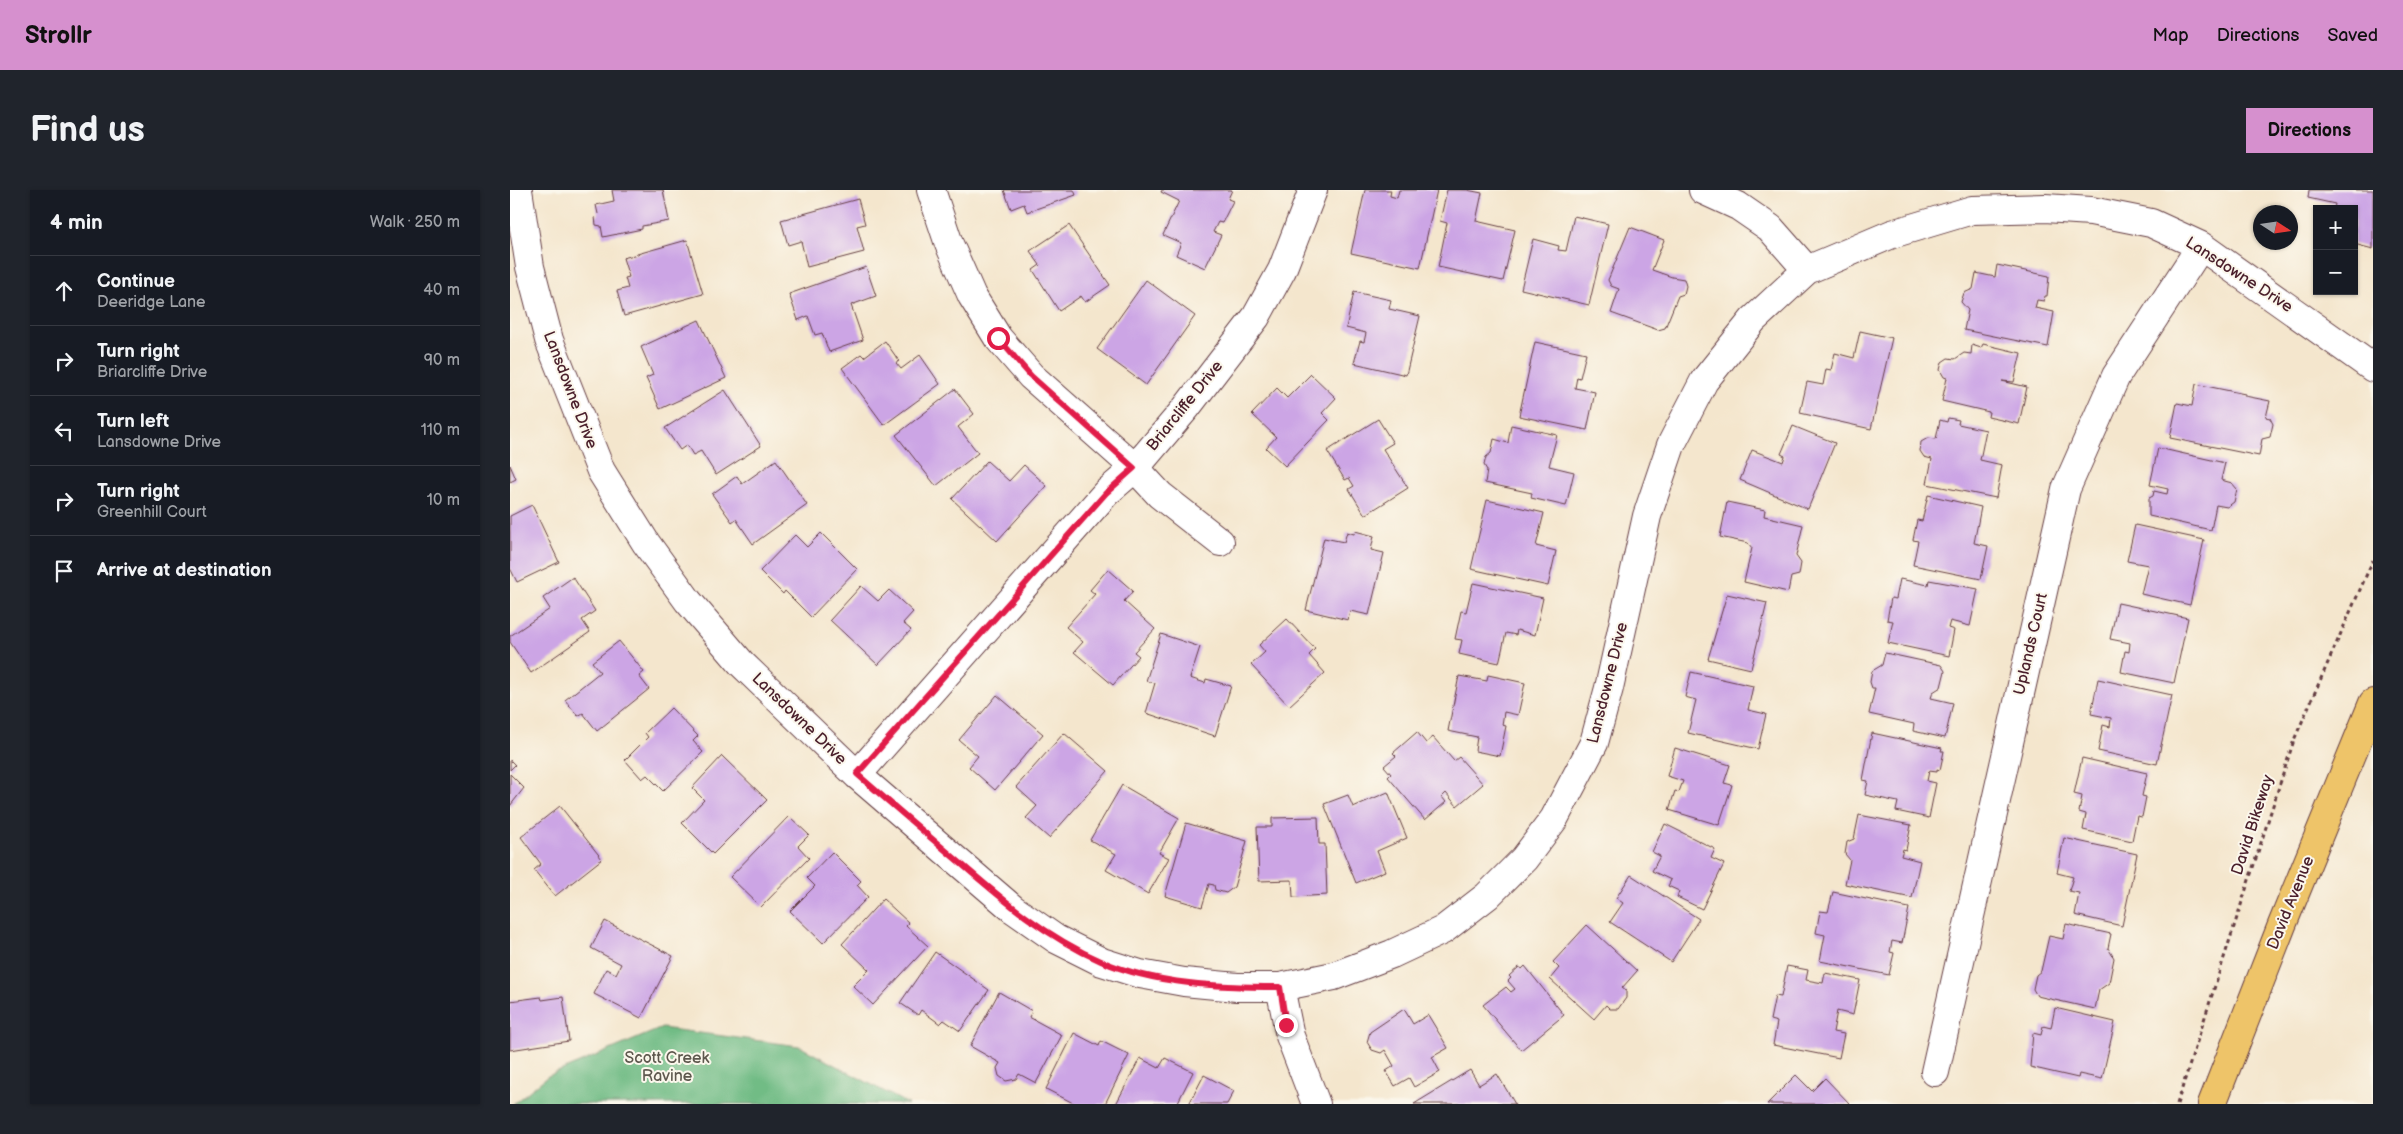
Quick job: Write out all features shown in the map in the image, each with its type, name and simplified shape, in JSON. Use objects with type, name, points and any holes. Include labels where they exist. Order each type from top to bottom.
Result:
[{"type":"main road","name":"David Avenue","points":[[2212,1104],[2282,925],[2373,703]]},
{"type":"street","name":"Lansdowne Drive","points":[[518,190],[530,267],[549,340],[601,471],[646,543],[688,601],[742,664],[857,774],[1013,909],[1064,943],[1102,962],[1140,974],[1184,982],[1237,987],[1280,987],[1334,976],[1392,954],[1444,930],[1487,896],[1524,859],[1554,819],[1594,742],[1609,688],[1648,516],[1671,445],[1704,380],[1753,320],[1807,270],[1892,234],[1972,210],[2045,208],[2091,211],[2151,223],[2201,246],[2373,368]]},
{"type":"street","points":[[931,190],[949,244],[972,296],[998,338],[1031,376],[1134,468],[1160,495],[1220,542]]},
{"type":"street","name":"Briarcliffe Drive","points":[[857,774],[1106,493],[1134,468],[1186,408],[1256,317],[1282,270],[1313,190]]},
{"type":"street","points":[[1703,190],[1738,206],[1770,228],[1807,270]]},
{"type":"street","name":"Uplands Court","points":[[1935,1072],[2066,489],[2116,376],[2201,246]]},
{"type":"street","points":[[1280,987],[1290,1036],[1316,1104]]},
{"type":"path","name":"David Bikeway","points":[[2177,1104],[2294,740],[2373,560]]},
{"type":"green space","name":"Scott Creek Ravine","points":[[662,1028],[799,1046],[908,1104],[513,1104],[548,1076]]},
{"type":"building","points":[[612,190],[663,190],[669,221],[642,226],[642,229],[603,237],[601,226],[596,225],[595,217],[598,214],[596,205],[614,201]]},
{"type":"building","points":[[1004,190],[1074,190],[1076,195],[1027,212],[1024,204],[1011,209]]},
{"type":"building","points":[[1162,190],[1232,190],[1228,199],[1233,201],[1222,223],[1218,222],[1213,232],[1221,235],[1205,268],[1176,255],[1181,243],[1163,235],[1179,201],[1161,192]]},
{"type":"building","points":[[1365,190],[1391,190],[1390,196],[1397,198],[1399,190],[1437,190],[1420,268],[1351,253]]},
{"type":"building","points":[[1447,190],[1467,190],[1482,193],[1476,221],[1515,230],[1503,281],[1438,267],[1447,223],[1440,221]]},
{"type":"building","points":[[2309,190],[2373,190],[2373,249],[2358,245],[2358,205],[2335,205],[2308,198]]},
{"type":"building","points":[[858,199],[865,224],[857,226],[864,252],[807,267],[801,241],[788,245],[781,220]]},
{"type":"building","points":[[1574,216],[1608,224],[1589,305],[1521,289],[1533,239],[1559,246],[1558,250],[1566,251]]},
{"type":"building","points":[[1069,225],[1110,285],[1085,302],[1081,296],[1059,311],[1033,270],[1040,265],[1030,251]]},
{"type":"building","points":[[1630,227],[1664,240],[1652,270],[1684,279],[1686,286],[1684,294],[1678,296],[1665,328],[1658,330],[1611,313],[1619,289],[1611,286],[1608,280]]},
{"type":"building","points":[[687,240],[703,294],[624,316],[617,291],[628,288],[625,278],[629,277],[623,258]]},
{"type":"building","points":[[1997,265],[2049,276],[2047,296],[2045,296],[2044,301],[2037,300],[2035,308],[2054,312],[2048,347],[1964,330],[1968,310],[1961,302],[1964,293],[1973,289],[1976,273],[1995,277]]},
{"type":"building","points":[[866,267],[876,296],[851,305],[863,340],[829,352],[822,333],[815,335],[808,316],[798,320],[789,294]]},
{"type":"building","points":[[1146,280],[1195,316],[1146,385],[1097,349]]},
{"type":"building","points":[[1354,292],[1391,300],[1389,309],[1420,316],[1406,375],[1354,363],[1360,341],[1364,342],[1366,333],[1346,328]]},
{"type":"building","points":[[699,320],[726,378],[660,409],[646,378],[653,375],[641,347]]},
{"type":"building","points":[[1860,331],[1892,338],[1871,429],[1800,413],[1807,382],[1823,385],[1826,369],[1831,370],[1835,353],[1854,358]]},
{"type":"building","points":[[885,341],[899,361],[896,363],[901,369],[920,355],[940,384],[884,425],[842,368],[861,354],[864,357]]},
{"type":"building","points":[[1535,342],[1586,353],[1580,378],[1577,377],[1575,388],[1595,392],[1587,430],[1519,416]]},
{"type":"building","points":[[1983,344],[2021,353],[2014,382],[2002,381],[2027,387],[2019,424],[1988,417],[1989,412],[1942,401],[1947,378],[1944,377],[1940,370],[1942,362],[1948,358],[1955,359],[1964,353],[1971,354],[1972,345],[1981,348]]},
{"type":"building","points":[[1311,374],[1336,398],[1322,413],[1329,420],[1285,466],[1266,448],[1276,437],[1252,414],[1277,388],[1287,398]]},
{"type":"building","points":[[2196,384],[2270,401],[2266,417],[2270,418],[2273,424],[2270,437],[2262,439],[2259,456],[2170,438],[2177,403],[2192,406]]},
{"type":"building","points":[[955,389],[974,414],[958,427],[978,453],[936,486],[896,435]]},
{"type":"building","points":[[725,390],[761,446],[716,475],[701,451],[693,455],[687,445],[680,450],[665,428]]},
{"type":"building","points":[[1948,418],[1959,420],[1958,424],[1986,430],[1980,460],[2002,465],[1996,498],[1927,484],[1932,459],[1924,457],[1920,451],[1921,442],[1928,438],[1936,439],[1940,420],[1947,422]]},
{"type":"building","points":[[1378,419],[1393,443],[1383,449],[1408,488],[1365,515],[1349,489],[1354,486],[1349,478],[1345,480],[1327,451]]},
{"type":"building","points":[[1511,425],[1557,435],[1549,466],[1574,472],[1566,506],[1531,498],[1532,493],[1485,483],[1487,470],[1484,465],[1486,457],[1491,453],[1494,439],[1508,443]]},
{"type":"building","points":[[1793,426],[1835,443],[1808,509],[1740,480],[1752,450],[1783,462],[1785,456],[1781,454]]},
{"type":"building","points":[[2158,448],[2225,463],[2221,480],[2232,483],[2237,489],[2234,502],[2227,507],[2216,505],[2211,530],[2149,516],[2149,498],[2153,496],[2154,491],[2167,494],[2168,489],[2150,485]]},
{"type":"building","points":[[776,460],[807,505],[753,544],[736,519],[732,522],[712,494],[737,476],[742,484]]},
{"type":"building","points":[[987,461],[1009,481],[1024,465],[1047,486],[997,541],[952,499]]},
{"type":"building","points":[[510,465],[516,479],[510,482]]},
{"type":"building","points":[[1928,495],[1981,507],[1974,543],[1988,546],[1981,579],[1913,565],[1918,541],[1913,540],[1917,520],[1922,521]]},
{"type":"building","points":[[1487,500],[1544,513],[1536,546],[1556,551],[1548,586],[1471,569]]},
{"type":"building","points":[[1727,502],[1765,510],[1764,516],[1803,525],[1796,556],[1801,563],[1799,575],[1791,577],[1788,592],[1744,582],[1752,548],[1748,543],[1720,537]]},
{"type":"building","points":[[532,505],[559,562],[517,582],[510,568],[510,516]]},
{"type":"building","points":[[2135,525],[2204,540],[2190,605],[2141,594],[2148,565],[2127,561]]},
{"type":"building","points":[[1355,531],[1374,536],[1371,550],[1384,553],[1369,615],[1350,611],[1348,620],[1306,610],[1324,538],[1344,542],[1347,532],[1354,534]]},
{"type":"building","points":[[821,533],[857,569],[811,617],[785,591],[783,594],[760,571],[795,535],[807,547]]},
{"type":"building","points":[[1108,569],[1133,591],[1124,601],[1155,629],[1134,652],[1139,656],[1113,685],[1074,652],[1083,642],[1066,627],[1095,594],[1090,590]]},
{"type":"building","points":[[573,577],[595,611],[582,620],[590,632],[531,673],[510,642],[510,636],[550,609],[543,598]]},
{"type":"building","points":[[1900,579],[1928,585],[1929,580],[1978,589],[1970,626],[1950,621],[1948,628],[1954,630],[1949,656],[1888,643],[1893,621],[1887,620],[1891,598],[1896,599]]},
{"type":"building","points":[[1473,583],[1543,598],[1535,635],[1517,630],[1516,635],[1506,633],[1499,663],[1459,654],[1462,640],[1455,639],[1461,611],[1466,612]]},
{"type":"building","points":[[861,586],[878,601],[889,590],[913,612],[903,623],[911,630],[878,665],[830,620]]},
{"type":"building","points":[[1727,594],[1767,603],[1751,669],[1708,659]]},
{"type":"building","points":[[2118,603],[2188,618],[2174,683],[2121,672],[2125,651],[2129,652],[2130,643],[2110,639]]},
{"type":"building","points":[[1287,619],[1315,649],[1309,655],[1325,673],[1289,706],[1251,665],[1265,652],[1259,645]]},
{"type":"building","points":[[1161,634],[1200,647],[1190,678],[1205,683],[1206,679],[1231,686],[1215,736],[1146,713],[1155,683],[1146,681]]},
{"type":"building","points":[[619,641],[644,672],[639,676],[649,689],[597,731],[583,713],[578,716],[565,700],[600,672],[592,662]]},
{"type":"building","points":[[1885,653],[1941,665],[1945,671],[1941,687],[1933,692],[1931,698],[1953,703],[1945,738],[1913,731],[1914,724],[1869,714],[1875,688],[1872,688],[1870,682],[1872,671],[1882,665]]},
{"type":"building","points":[[1691,672],[1753,686],[1748,710],[1766,714],[1758,749],[1688,733],[1696,700],[1685,697]]},
{"type":"building","points":[[1488,675],[1525,683],[1518,715],[1504,712],[1502,725],[1506,726],[1500,756],[1475,751],[1477,737],[1448,731],[1459,676],[1487,681]]},
{"type":"building","points":[[2098,679],[2172,695],[2157,764],[2098,751],[2103,725],[2110,727],[2111,718],[2091,714]]},
{"type":"building","points":[[997,695],[1043,734],[995,790],[969,767],[978,756],[959,740]]},
{"type":"building","points":[[671,708],[698,736],[693,741],[703,752],[663,791],[647,775],[642,779],[625,760],[648,737],[645,733]]},
{"type":"building","points":[[1417,732],[1426,743],[1433,737],[1454,761],[1459,757],[1483,784],[1457,806],[1446,793],[1442,797],[1446,802],[1425,820],[1388,777],[1391,774],[1384,766],[1396,756],[1393,753]]},
{"type":"building","points":[[1064,733],[1108,771],[1049,838],[1026,818],[1037,806],[1016,787]]},
{"type":"building","points":[[1872,733],[1942,748],[1941,751],[1944,751],[1940,770],[1937,769],[1937,772],[1929,771],[1927,781],[1936,783],[1929,818],[1896,811],[1898,802],[1865,795],[1868,781],[1863,780]]},
{"type":"building","points":[[1675,748],[1730,765],[1724,783],[1732,785],[1719,825],[1669,810],[1675,791],[1679,792],[1683,781],[1667,776]]},
{"type":"building","points":[[722,756],[767,800],[713,854],[682,823],[704,800],[692,788]]},
{"type":"building","points":[[2082,758],[2147,773],[2142,796],[2146,797],[2142,817],[2137,816],[2132,841],[2083,830],[2086,814],[2079,812],[2082,796],[2074,794]]},
{"type":"building","points":[[510,760],[515,765],[510,770]]},
{"type":"building","points":[[510,774],[524,788],[510,806]]},
{"type":"building","points":[[1122,785],[1179,818],[1159,853],[1169,858],[1148,894],[1106,870],[1116,854],[1090,840]]},
{"type":"building","points":[[1388,792],[1407,838],[1377,851],[1385,871],[1356,883],[1324,804],[1348,795],[1353,807]]},
{"type":"building","points":[[560,806],[602,859],[555,896],[534,870],[541,864],[521,837]]},
{"type":"building","points":[[1859,815],[1911,825],[1906,850],[1903,849],[1901,856],[1920,861],[1912,898],[1845,884],[1850,860],[1845,854],[1847,842],[1854,839]]},
{"type":"building","points":[[789,816],[809,835],[798,846],[809,858],[761,907],[730,877]]},
{"type":"building","points":[[1318,817],[1319,844],[1325,844],[1327,895],[1293,897],[1292,880],[1259,881],[1257,827],[1272,827],[1272,818]]},
{"type":"building","points":[[1186,823],[1247,841],[1234,887],[1226,893],[1215,890],[1214,885],[1209,884],[1202,907],[1165,896]]},
{"type":"building","points":[[1665,824],[1715,849],[1711,858],[1724,864],[1702,909],[1677,897],[1679,891],[1668,886],[1671,880],[1652,871],[1660,856],[1652,852]]},
{"type":"building","points":[[2064,838],[2137,854],[2122,926],[2075,915],[2079,893],[2069,891],[2073,877],[2057,873]]},
{"type":"building","points":[[832,852],[861,881],[857,885],[868,897],[823,943],[790,911],[815,886],[807,878]]},
{"type":"building","points":[[1631,875],[1699,919],[1671,962],[1610,922],[1623,903],[1616,898]]},
{"type":"building","points":[[1833,892],[1909,908],[1902,943],[1892,941],[1890,952],[1894,953],[1889,975],[1820,961],[1825,935],[1816,933],[1820,911],[1828,912]]},
{"type":"building","points":[[883,899],[909,923],[906,926],[928,946],[873,1005],[853,986],[869,970],[842,944]]},
{"type":"building","points":[[605,921],[673,956],[641,1018],[594,994],[606,969],[616,974],[621,964],[591,948]]},
{"type":"building","points":[[2066,924],[2111,934],[2108,948],[2114,958],[2109,983],[2099,990],[2095,1009],[2037,996],[2033,989],[2036,975],[2041,971],[2049,936],[2063,939]]},
{"type":"building","points":[[1587,925],[1637,971],[1622,988],[1626,991],[1626,998],[1618,1009],[1610,1009],[1606,1005],[1594,1019],[1550,979],[1559,968],[1553,962]]},
{"type":"building","points":[[935,952],[989,990],[960,1031],[944,1020],[940,1024],[921,1010],[918,1015],[900,1003]]},
{"type":"building","points":[[1525,966],[1564,1015],[1521,1050],[1483,1005],[1506,987],[1511,992],[1515,989],[1508,981],[1511,978],[1509,976],[1519,967],[1522,969]]},
{"type":"building","points":[[1787,966],[1808,970],[1806,980],[1823,983],[1825,973],[1860,980],[1853,1015],[1837,1011],[1833,1032],[1844,1034],[1839,1058],[1773,1045],[1777,1022],[1770,1020],[1775,996],[1781,997]]},
{"type":"building","points":[[999,992],[1032,1011],[1029,1017],[1062,1035],[1036,1083],[1019,1074],[1016,1079],[1006,1081],[999,1076],[997,1068],[1000,1063],[970,1046]]},
{"type":"building","points":[[541,997],[542,1000],[563,997],[569,1041],[510,1050],[510,1001]]},
{"type":"building","points":[[2055,1008],[2115,1022],[2102,1079],[2079,1074],[2078,1078],[2030,1067],[2033,1033],[2041,1035],[2043,1026],[2051,1028]]},
{"type":"building","points":[[1404,1009],[1413,1024],[1428,1015],[1448,1048],[1432,1057],[1440,1072],[1414,1087],[1409,1078],[1395,1086],[1386,1071],[1394,1066],[1385,1050],[1381,1053],[1372,1050],[1367,1042],[1370,1032]]},
{"type":"building","points":[[1074,1033],[1099,1046],[1101,1041],[1129,1055],[1105,1104],[1075,1104],[1046,1089]]},
{"type":"building","points":[[1140,1058],[1159,1068],[1165,1058],[1193,1072],[1177,1104],[1116,1104]]},
{"type":"building","points":[[1470,1070],[1479,1085],[1497,1074],[1515,1104],[1414,1104]]},
{"type":"building","points":[[1204,1075],[1234,1091],[1227,1104],[1189,1104]]},
{"type":"building","points":[[1796,1075],[1812,1091],[1825,1078],[1850,1104],[1767,1104]]},
{"type":"route","points":[[998,338],[1031,376],[1134,468],[1106,493],[857,774],[1013,909],[1056,939],[1102,962],[1140,974],[1184,982],[1237,987],[1280,987],[1286,1025]]}]
